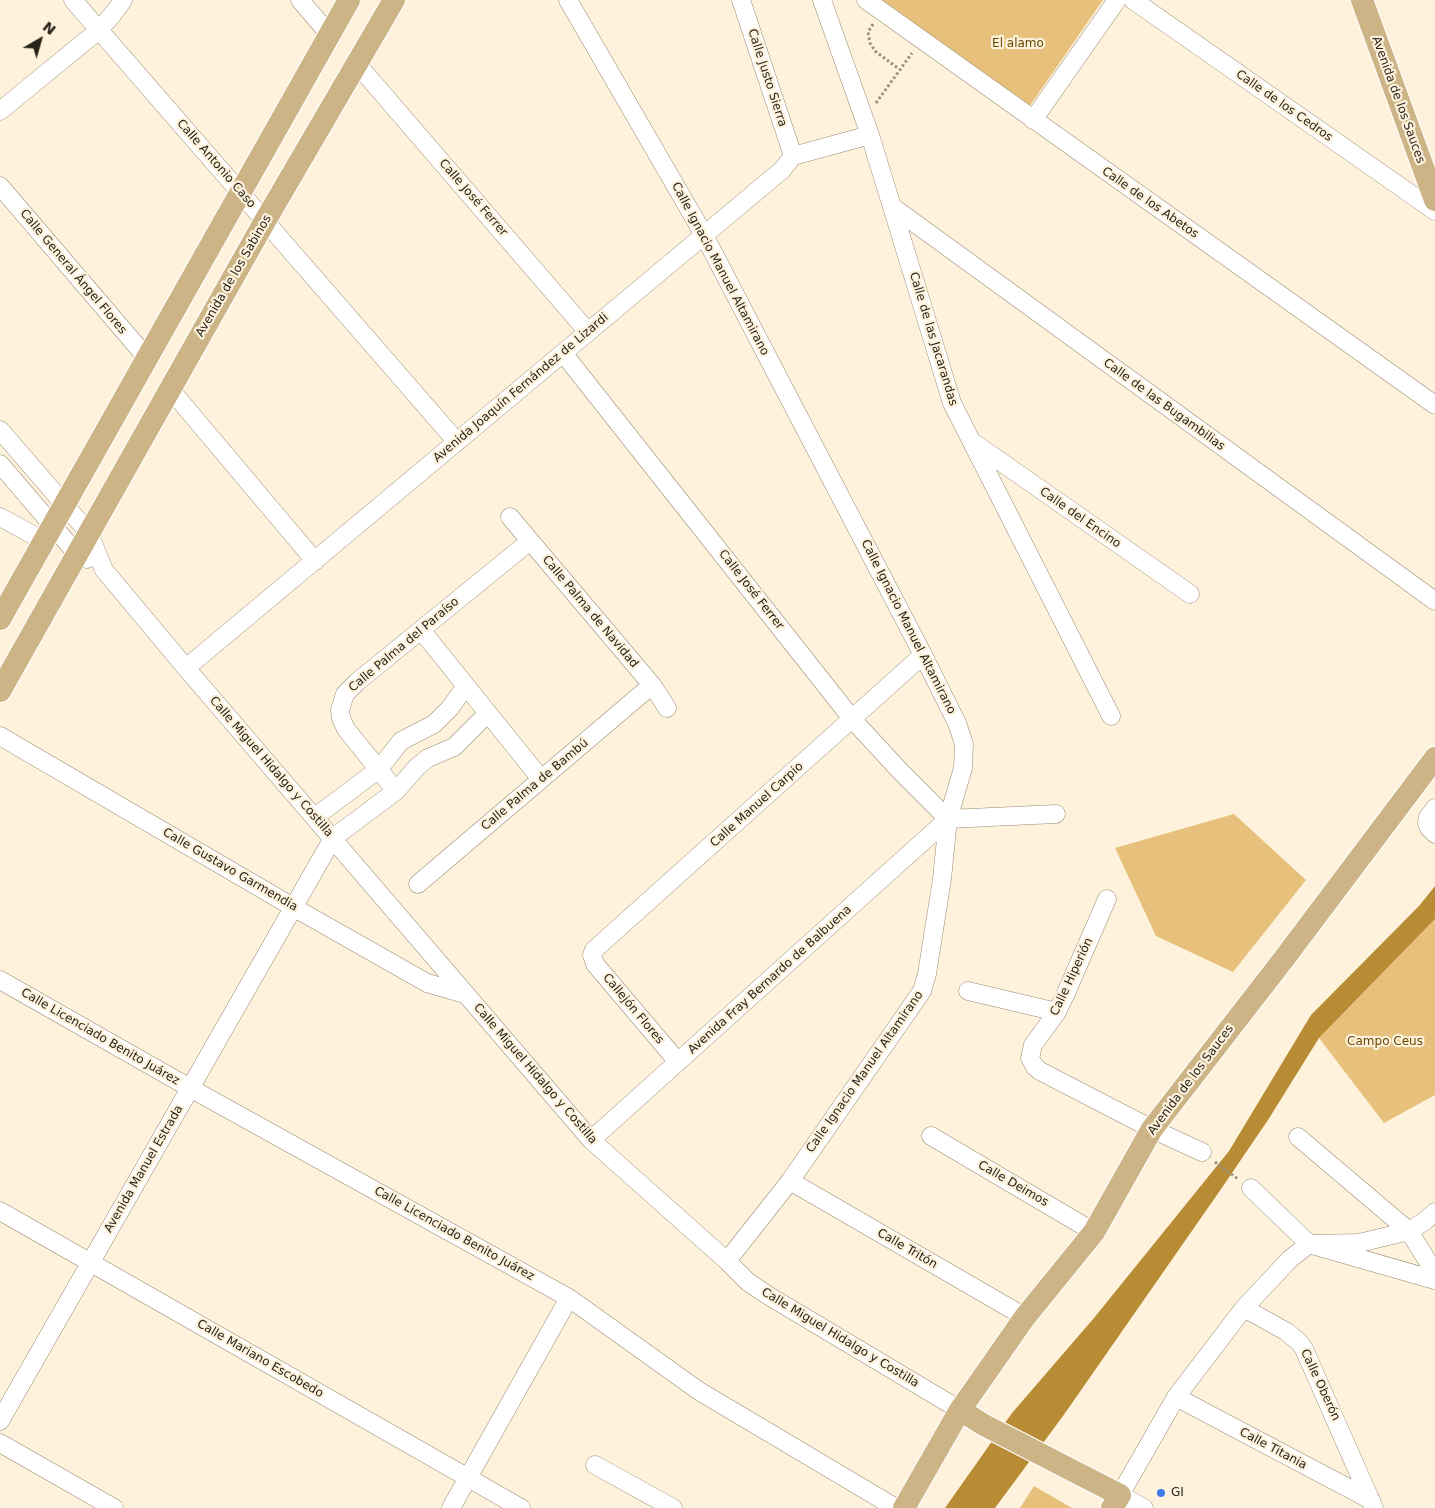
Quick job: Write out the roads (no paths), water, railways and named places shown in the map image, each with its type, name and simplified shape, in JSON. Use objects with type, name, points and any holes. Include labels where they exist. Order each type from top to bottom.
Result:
[{"type":"main road","points":[[0,619],[348,0]]},
{"type":"main road","name":"Avenida de los Sabinos","points":[[0,691],[265,221],[394,0]]},
{"type":"main road","name":"Avenida de los Sauces","points":[[1362,0],[1435,200]]},
{"type":"main road","name":"Avenida de los Sauces","points":[[904,1508],[960,1410],[1025,1317],[1094,1232],[1152,1129],[1284,960],[1435,758]]},
{"type":"main road","name":"Calle Miguel Hidalgo y Costilla","points":[[960,1410],[984,1425],[1084,1476],[1116,1501]]},
{"type":"street","name":"Calle Antonio Caso","points":[[73,0],[457,442]]},
{"type":"street","points":[[0,111],[99,30],[123,0]]},
{"type":"street","points":[[300,0],[329,34]]},
{"type":"street","name":"Calle Ignacio Manuel Altamirano","points":[[568,0],[704,235],[923,655],[957,723],[964,744],[963,768],[948,819],[942,879],[927,974],[922,991],[790,1181],[728,1261]]},
{"type":"street","name":"Calle Justo Sierra","points":[[742,0],[793,156]]},
{"type":"street","name":"Calle de las Jacarandas","points":[[822,0],[894,208],[952,403],[1111,716]]},
{"type":"street","name":"Calle de los Abetos","points":[[866,0],[1435,405]]},
{"type":"street","points":[[1033,120],[1117,0]]},
{"type":"street","name":"Calle de los Cedros","points":[[1133,0],[1435,211]]},
{"type":"street","name":"Calle José Ferrer","points":[[357,64],[588,332]]},
{"type":"street","points":[[793,156],[867,127]]},
{"type":"street","name":"Avenida Joaquín Fernández de Lizardi","points":[[186,668],[782,170],[793,156]]},
{"type":"street","name":"Calle General Ángel Flores","points":[[0,186],[146,358]]},
{"type":"street","name":"Calle de las Bugambilias","points":[[894,208],[1435,601]]},
{"type":"street","name":"Calle José Ferrer","points":[[562,354],[853,720],[948,819]]},
{"type":"street","points":[[170,388],[315,561]]},
{"type":"street","name":"Calle Miguel Hidalgo y Costilla","points":[[0,430],[89,533],[104,570],[591,1140],[728,1261],[748,1282],[960,1410]]},
{"type":"street","name":"Calle del Encino","points":[[971,441],[1190,594]]},
{"type":"street","name":"Calle Miguel Hidalgo y Costilla","points":[[0,464],[48,533],[77,554],[104,570]]},
{"type":"street","points":[[0,517],[48,533]]},
{"type":"street","name":"Calle Palma de Navidad","points":[[510,517],[652,685],[667,708]]},
{"type":"street","name":"Calle Palma del Paraíso","points":[[396,791],[346,730],[341,718],[341,702],[350,688],[530,541]]},
{"type":"street","points":[[421,630],[541,779]]},
{"type":"street","name":"Calle Manuel Carpio","points":[[592,955],[594,950],[853,720],[923,655]]},
{"type":"street","name":"Calle Palma de Bambú","points":[[418,884],[652,685]]},
{"type":"street","points":[[315,817],[379,769],[401,741],[427,728],[442,717],[466,686]]},
{"type":"street","points":[[333,838],[396,791],[422,762],[454,747],[488,713]]},
{"type":"street","name":"Calle Gustavo Garmendia","points":[[0,736],[427,983],[465,994]]},
{"type":"street","points":[[1409,794],[1434,808],[1428,817],[1427,823],[1435,834]]},
{"type":"street","points":[[948,819],[1056,814]]},
{"type":"street","name":"Avenida Fray Bernardo de Balbuena","points":[[591,1140],[948,819]]},
{"type":"street","name":"Avenida Manuel Estrada","points":[[0,1421],[333,838]]},
{"type":"street","name":"Calle Hiperión","points":[[1107,899],[1057,1012],[1032,1049],[1030,1058],[1040,1072],[1152,1129]]},
{"type":"street","name":"Callejón Flores","points":[[592,955],[595,964],[678,1062]]},
{"type":"street","name":"Calle Licenciado Benito Juárez","points":[[0,980],[190,1088],[569,1298],[699,1391],[896,1508]]},
{"type":"street","points":[[968,991],[1057,1012]]},
{"type":"street","points":[[1152,1129],[1202,1152]]},
{"type":"street","name":"Calle Deimos","points":[[931,1136],[1094,1232]]},
{"type":"street","points":[[1298,1137],[1409,1231],[1435,1273]]},
{"type":"street","name":"Calle Tritón","points":[[790,1181],[1025,1317]]},
{"type":"street","points":[[1251,1188],[1309,1244],[1435,1280]]},
{"type":"street","name":"Calle Mariano Escobedo","points":[[0,1210],[521,1508]]},
{"type":"street","points":[[1116,1501],[1176,1398],[1244,1308],[1290,1258],[1309,1244],[1359,1244],[1409,1231],[1435,1212]]},
{"type":"street","points":[[451,1508],[569,1298]]},
{"type":"street","name":"Calle Oberón","points":[[1244,1308],[1286,1332],[1299,1342],[1304,1349],[1372,1504]]},
{"type":"street","name":"Calle Titania","points":[[1176,1398],[1372,1504]]},
{"type":"street","points":[[0,1443],[114,1508]]},
{"type":"street","points":[[595,1465],[672,1508]]},
{"type":"street","name":"Calle Miguel Hidalgo y Costilla","points":[[1116,1501],[1144,1508]]},
{"type":"place","name":"GI","points":[[1161,1493]]},
{"type":"park label","name":"El alamo","points":[[1018,44]]},
{"type":"park label","name":"Campo Ceus","points":[[1385,1042]]}]
